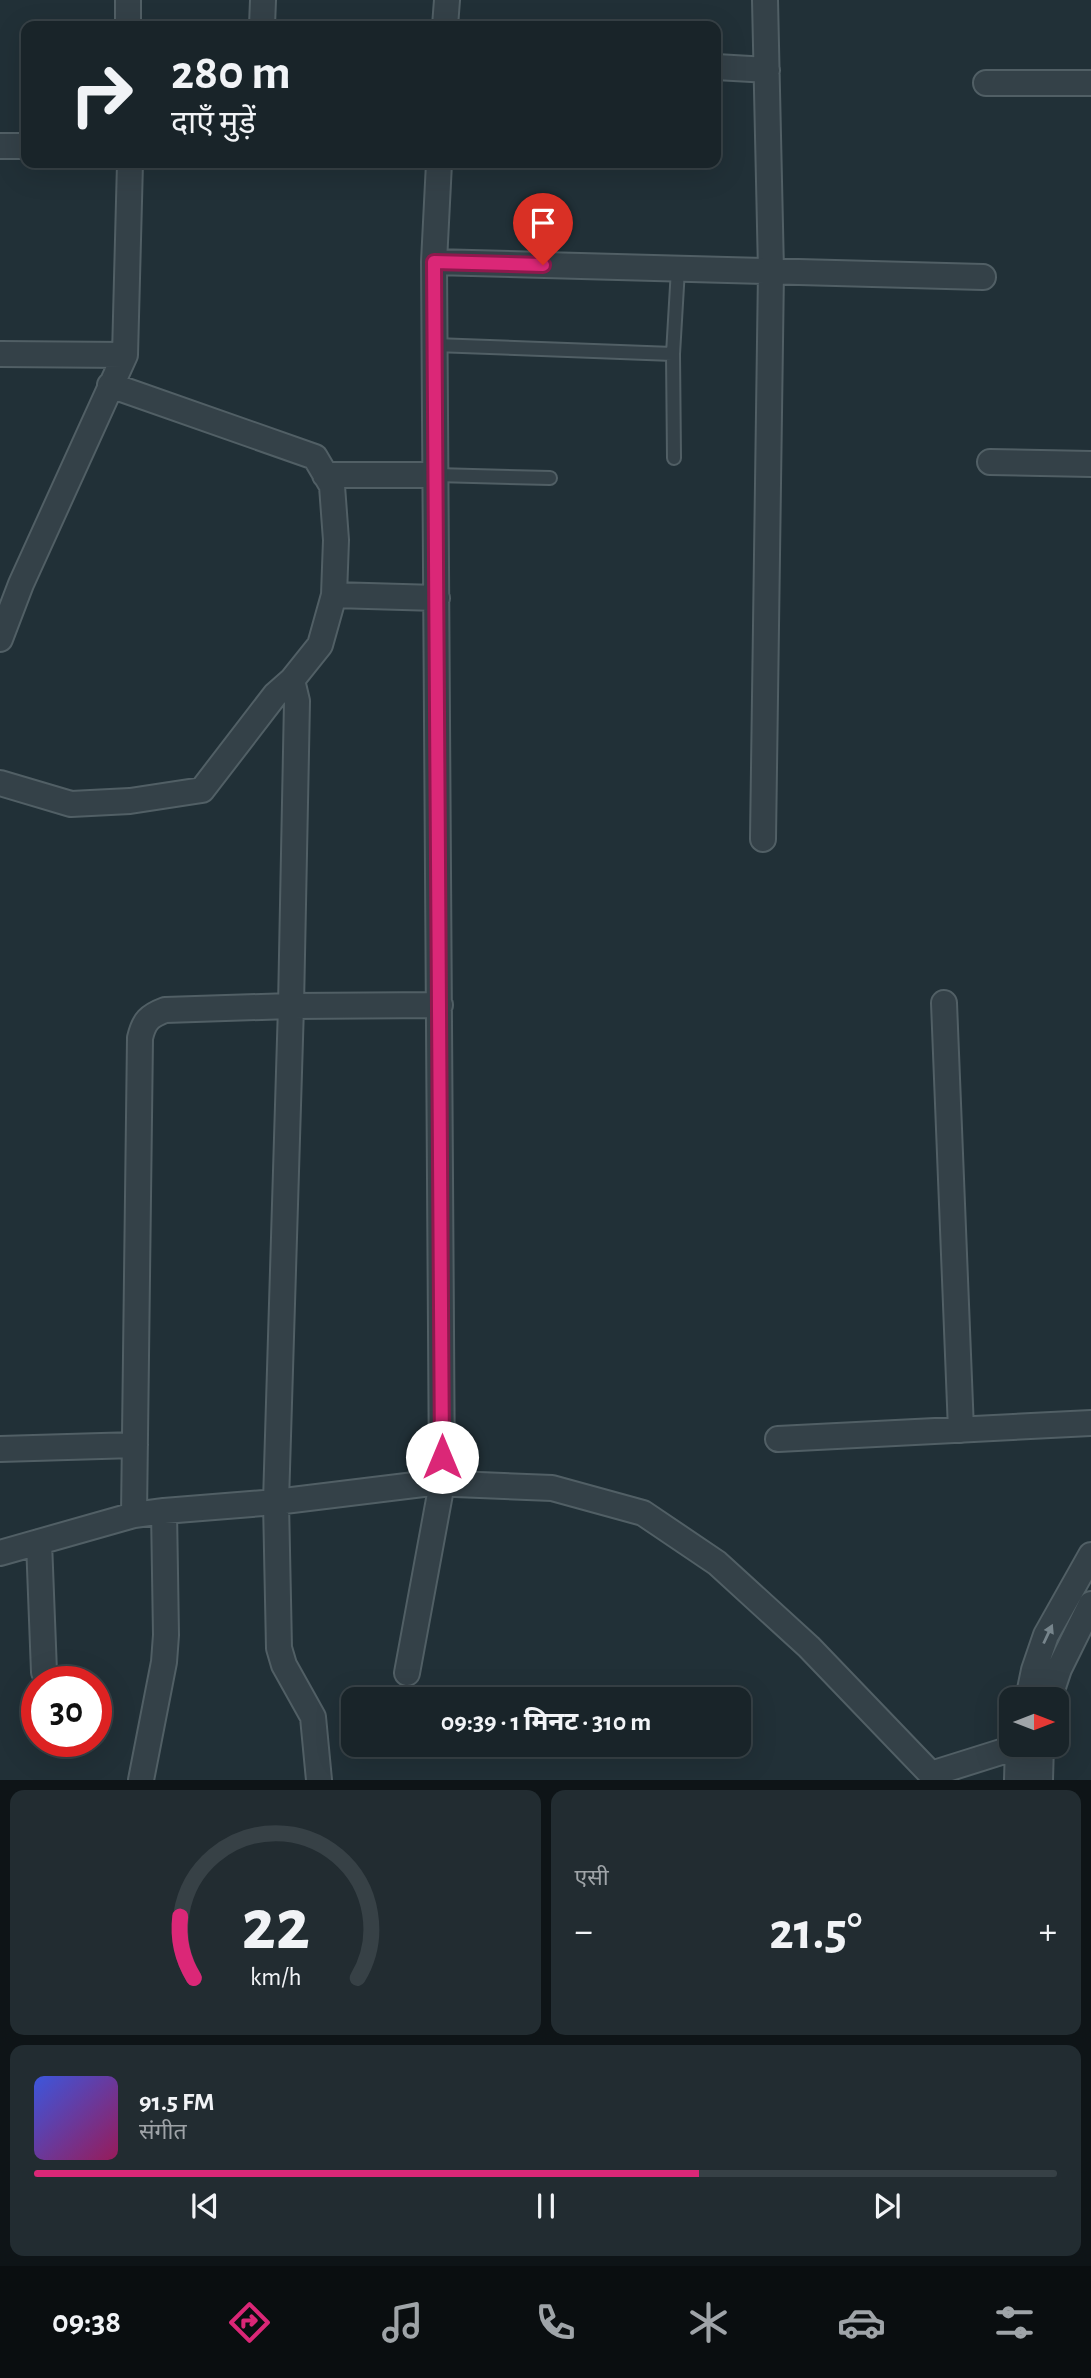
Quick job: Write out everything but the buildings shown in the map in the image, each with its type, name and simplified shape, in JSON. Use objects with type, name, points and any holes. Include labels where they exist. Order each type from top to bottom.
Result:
[{"type":"street","points":[[128,0],[128,21]]},
{"type":"street","points":[[262,21],[263,0]]},
{"type":"street","points":[[446,21],[447,0]]},
{"type":"street","points":[[764,839],[771,271],[765,0]]},
{"type":"street","points":[[721,67],[767,70]]},
{"type":"street","points":[[986,83],[1091,83]]},
{"type":"street","points":[[0,146],[21,146]]},
{"type":"street","points":[[0,639],[21,584],[125,355],[130,168]]},
{"type":"street","points":[[407,1673],[442,1483],[434,262],[439,168]]},
{"type":"street","points":[[434,262],[982,277]]},
{"type":"street","points":[[0,354],[125,355]]},
{"type":"street","points":[[0,783],[71,804],[130,801],[202,790],[275,695],[292,680],[320,645],[334,595],[336,540],[332,486],[315,457],[110,385]]},
{"type":"street","points":[[990,462],[1091,464]]},
{"type":"street","points":[[325,475],[436,475]]},
{"type":"street","points":[[334,595],[437,598]]},
{"type":"street","points":[[292,680],[296,701],[291,1006],[276,1502],[279,1648],[284,1665],[313,1717],[319,1780]]},
{"type":"street","points":[[944,1003],[961,1430]]},
{"type":"street","points":[[134,1515],[140,1038],[149,1016],[165,1010],[440,1005]]},
{"type":"street","points":[[778,1439],[1091,1423]]},
{"type":"street","points":[[0,1449],[135,1445]]},
{"type":"street","points":[[0,1553],[134,1515],[164,1510],[276,1502],[431,1483],[552,1488],[643,1513],[717,1563],[809,1647],[927,1777],[999,1754]]},
{"type":"street","points":[[141,1780],[164,1662],[164,1510]]},
{"type":"street","points":[[39,1542],[44,1666]]},
{"type":"street","points":[[1030,1687],[1046,1635],[1091,1555]]},
{"type":"street","points":[[1053,1687],[1059,1669],[1090,1607]]},
{"type":"street","points":[[1017,1780],[1025,1757]]},
{"type":"street","points":[[1033,1757],[1040,1780]]},
{"type":"lane","points":[[674,458],[673,354],[678,269]]},
{"type":"lane","points":[[435,345],[673,354]]},
{"type":"lane","points":[[436,475],[550,478]]},
{"type":"route","points":[[442,1457],[434,262],[543,265]]}]
